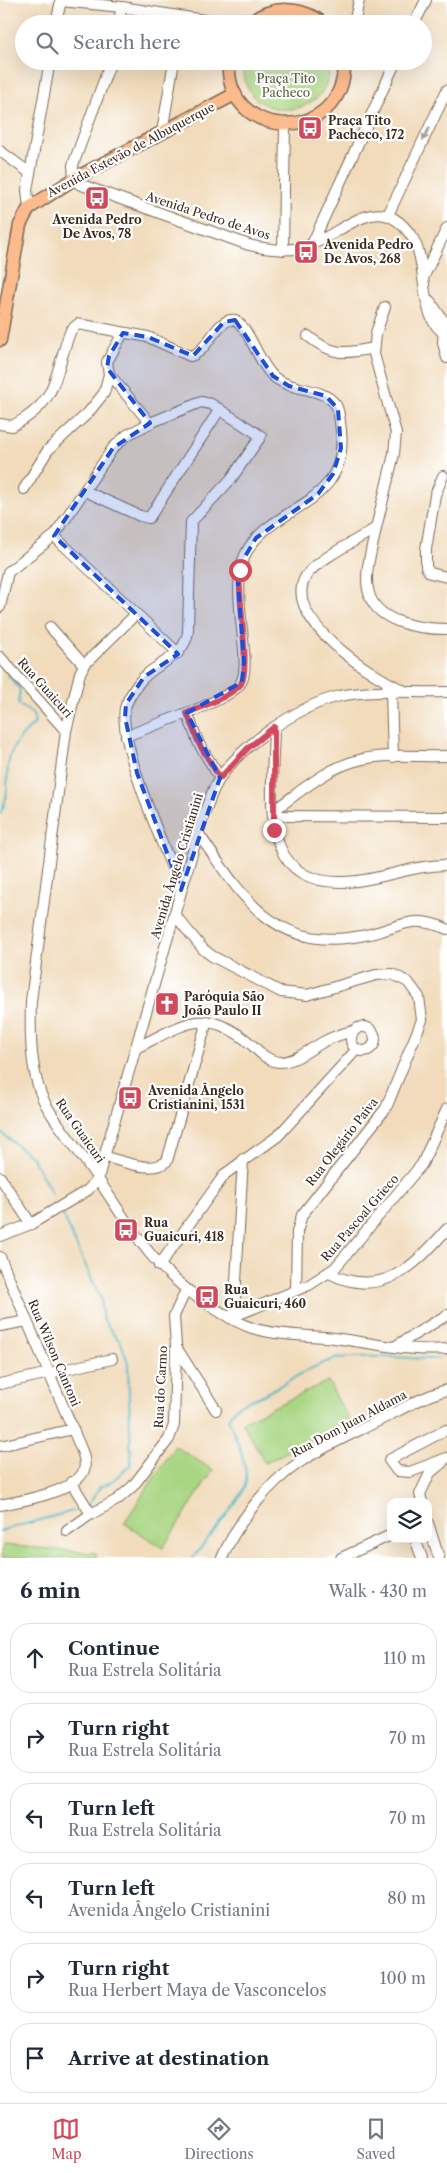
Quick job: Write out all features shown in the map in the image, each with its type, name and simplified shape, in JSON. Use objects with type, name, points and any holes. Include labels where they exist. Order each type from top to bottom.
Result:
[{"type":"main road","points":[[262,15],[288,5],[309,15]]},
{"type":"main road","points":[[230,70],[230,79],[235,94],[241,103],[256,116],[285,125],[306,121],[329,106],[342,82],[343,70]]},
{"type":"main road","name":"Avenida Estevão de Albuquerque","points":[[29,208],[74,179],[235,94]]},
{"type":"main road","points":[[0,340],[20,226],[29,208]]},
{"type":"street","points":[[58,15],[60,0],[122,7],[158,15]]},
{"type":"street","points":[[356,15],[359,0]]},
{"type":"street","points":[[418,15],[426,0]]},
{"type":"street","points":[[120,15],[122,7]]},
{"type":"street","points":[[29,208],[27,190],[48,70]]},
{"type":"street","points":[[74,179],[73,165],[108,70]]},
{"type":"street","points":[[162,132],[172,70]]},
{"type":"street","points":[[312,244],[392,70]]},
{"type":"street","points":[[447,90],[388,215],[406,228],[414,240],[424,276],[430,314],[446,330],[443,343],[447,358]]},
{"type":"street","points":[[283,250],[285,125]]},
{"type":"street","points":[[0,151],[30,173]]},
{"type":"street","name":"Avenida Pedro de Avos","points":[[74,179],[88,189],[249,245],[283,250],[312,244],[370,214],[388,215]]},
{"type":"street","points":[[424,276],[447,228]]},
{"type":"street","points":[[385,307],[374,348],[374,359],[396,433],[394,454],[376,528],[368,575],[369,596],[378,607],[398,622],[422,628],[447,629]]},
{"type":"street","points":[[0,424],[12,426],[46,400],[55,384],[69,334],[74,326],[82,325],[148,337],[193,356],[224,322],[235,320],[243,328],[257,354],[273,376],[289,386],[326,396],[332,400],[338,409],[341,448],[329,481],[318,494],[256,538],[243,560],[238,583],[244,662],[242,682],[235,689],[187,713],[126,736]]},
{"type":"street","points":[[24,489],[48,450],[104,393],[109,374],[107,362],[123,333]]},
{"type":"street","points":[[308,336],[321,347],[333,352],[374,348]]},
{"type":"street","points":[[109,374],[150,423]]},
{"type":"street","points":[[0,607],[8,572],[54,536],[119,442],[150,423],[198,402],[206,402],[220,409],[261,436],[231,479],[191,522],[188,631],[186,643],[178,653],[148,673],[138,684],[125,709],[126,736],[144,793],[181,890]]},
{"type":"street","points":[[85,491],[145,518],[154,512],[220,409]]},
{"type":"street","points":[[442,476],[435,495],[425,558],[430,573],[447,578]]},
{"type":"street","points":[[376,528],[314,567],[305,577],[301,597],[306,611],[321,631],[384,682],[391,692],[393,757]]},
{"type":"street","points":[[54,536],[135,615],[178,653]]},
{"type":"street","points":[[66,731],[80,673],[84,665],[135,615]]},
{"type":"street","points":[[50,627],[84,665]]},
{"type":"street","name":"Rua Guaicuri","points":[[0,656],[66,731],[34,975],[31,1034],[35,1071],[42,1096],[98,1178],[134,1236],[159,1266],[186,1290],[232,1317],[263,1331],[394,1347],[445,1351]]},
{"type":"street","points":[[187,713],[199,744],[218,775],[268,724],[313,701],[345,691],[378,688],[384,682]]},
{"type":"street","points":[[384,682],[409,692]]},
{"type":"street","name":"Avenida Ângelo Cristianini","points":[[98,1178],[106,1157],[138,1047],[181,890],[218,775],[274,727],[307,707],[340,696],[391,692],[447,692]]},
{"type":"street","points":[[274,727],[274,830],[281,852],[300,874],[314,880],[357,881],[422,866],[447,865]]},
{"type":"street","points":[[273,813],[312,782],[347,763],[375,757],[447,756]]},
{"type":"street","points":[[273,813],[447,817]]},
{"type":"street","points":[[198,833],[231,882],[255,909],[290,932],[312,938],[352,938],[418,921],[447,929]]},
{"type":"street","name":"Rua Olegário Paiva","points":[[174,914],[203,949],[212,956],[280,992],[296,995],[312,994],[376,975],[392,974],[408,982],[419,997],[422,1020],[386,1108],[302,1215],[297,1232],[296,1290]]},
{"type":"street","points":[[138,1047],[190,1022],[208,1022],[234,1033],[276,1062],[290,1060],[326,1041],[364,1027],[371,1030],[375,1035],[374,1042],[370,1048],[364,1051],[357,1049],[352,1042],[354,1031]]},
{"type":"street","points":[[106,1157],[153,1167],[162,1165],[167,1161],[208,1022]]},
{"type":"street","points":[[159,1266],[219,1180],[243,1159],[278,1136],[357,1049]]},
{"type":"street","name":"Rua Pascoal Grieco","points":[[232,1317],[296,1290],[329,1273],[344,1259],[422,1164],[447,1109]]},
{"type":"street","points":[[232,1317],[243,1159]]},
{"type":"street","points":[[0,1177],[31,1224]]},
{"type":"street","points":[[0,1236],[31,1224],[88,1190],[98,1178]]},
{"type":"street","points":[[329,1273],[340,1279],[364,1283],[387,1278],[413,1266],[447,1229]]},
{"type":"street","name":"Rua Wilson Cantoni","points":[[0,1257],[2,1268],[27,1321],[85,1458],[84,1471],[71,1482]]},
{"type":"street","name":"Rua do Carmo","points":[[67,1531],[91,1514],[117,1500],[133,1486],[168,1441],[174,1426],[176,1346],[174,1316],[186,1290]]},
{"type":"street","points":[[394,1347],[447,1315]]},
{"type":"street","points":[[0,1326],[27,1321]]},
{"type":"street","points":[[176,1346],[216,1410]]},
{"type":"street","points":[[0,1384],[112,1359]]},
{"type":"street","name":"Rua Dom Juan Aldama","points":[[222,1558],[235,1532],[250,1511],[287,1472],[317,1452],[445,1389]]},
{"type":"street","points":[[0,1446],[73,1428]]},
{"type":"street","points":[[446,1430],[389,1460],[397,1471],[405,1473],[447,1459]]},
{"type":"street","points":[[421,1498],[420,1494],[430,1473],[447,1459]]},
{"type":"street","points":[[0,1505],[39,1496],[71,1482],[91,1514]]},
{"type":"street","points":[[432,1536],[439,1558]]},
{"type":"street","points":[[341,1558],[387,1537]]},
{"type":"street","points":[[416,1543],[422,1558]]},
{"type":"highlighted area","points":[[235,320],[273,376],[289,386],[326,396],[338,409],[341,448],[333,474],[318,494],[256,538],[243,560],[238,583],[244,662],[242,682],[187,713],[220,778],[181,890],[137,773],[125,717],[126,704],[144,677],[178,654],[54,536],[113,448],[150,423],[107,368],[109,356],[123,333],[148,337],[193,356],[224,322]]},
{"type":"green space","name":"Praça Tito Pacheco","points":[[244,70],[328,70],[327,82],[317,97],[303,106],[286,109],[269,106],[255,97],[245,82]]},
{"type":"green space","points":[[328,1381],[349,1420],[265,1463],[242,1422]]},
{"type":"green space","points":[[175,1446],[213,1470],[163,1548],[124,1523]]},
{"type":"green space","points":[[3,1545],[96,1553],[96,1558],[2,1558]]},
{"type":"waterway","points":[[0,814],[5,801],[11,752],[22,736],[35,723],[33,714],[18,704],[20,689],[7,674]]},
{"type":"waterway","points":[[0,1132],[32,1157],[52,1194]]},
{"type":"waterway","points":[[62,1214],[101,1299],[102,1317],[113,1334],[121,1342],[128,1363],[131,1464],[111,1482],[100,1487],[89,1504]]},
{"type":"waterway","points":[[193,1558],[237,1500],[246,1482],[243,1460],[228,1419],[238,1406],[331,1360],[352,1357],[439,1359]]},
{"type":"waterway","points":[[0,1531],[84,1508]]},
{"type":"place","name":"Praça Tito Pacheco, 172","points":[[310,128]]},
{"type":"place","name":"Avenida Pedro De Avos, 78","points":[[97,198]]},
{"type":"place","name":"Avenida Pedro De Avos, 268","points":[[306,252]]},
{"type":"place","name":"Paróquia São João Paulo II","points":[[167,1004]]},
{"type":"place","name":"Avenida Ângelo Cristianini, 1531","points":[[130,1098]]},
{"type":"place","name":"Rua Guaicuri, 418","points":[[126,1230]]},
{"type":"place","name":"Rua Guaicuri, 460","points":[[207,1297]]},
{"type":"route","points":[[240,570],[238,596],[244,662],[243,680],[240,686],[235,689],[199,709],[187,713],[199,744],[220,778],[248,748],[274,727],[274,830]]}]
